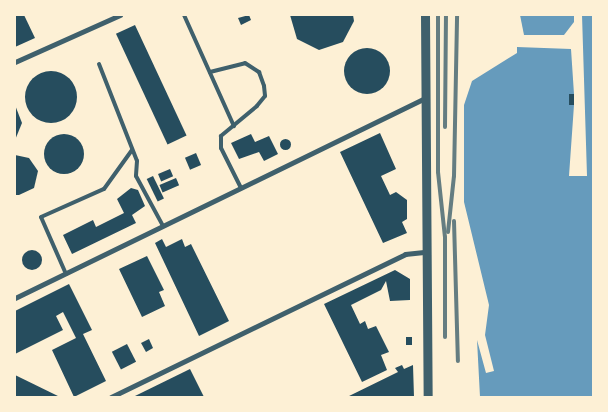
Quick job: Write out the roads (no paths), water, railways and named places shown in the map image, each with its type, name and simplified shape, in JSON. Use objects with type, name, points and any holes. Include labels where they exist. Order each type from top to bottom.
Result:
[{"type":"street","points":[[15,62],[120,15]]},
{"type":"street","points":[[425,15],[424,252],[428,397]]},
{"type":"street","points":[[15,298],[424,99]]},
{"type":"street","points":[[111,397],[405,254],[424,252]]},
{"type":"lane","points":[[184,15],[234,126]]},
{"type":"lane","points":[[210,72],[245,63],[259,72],[265,96],[221,136],[221,148],[242,188]]},
{"type":"lane","points":[[98,64],[132,150],[136,176],[163,226]]},
{"type":"lane","points":[[66,274],[41,217],[104,189],[132,150]]},
{"type":"water","points":[[520,15],[574,15],[574,22],[564,35],[524,35]]},
{"type":"water","points":[[582,15],[593,15],[593,397],[480,397],[477,340],[486,373],[494,371],[485,335],[489,305],[464,202],[464,105],[472,81],[517,53],[517,47],[571,49],[574,94],[569,94],[569,105],[574,105],[569,176],[587,176]]},
{"type":"railway","points":[[438,15],[438,172],[445,237],[445,337]]},
{"type":"railway","points":[[445,127],[446,15]]},
{"type":"railway","points":[[448,232],[454,176],[457,15]]},
{"type":"railway","points":[[454,221],[458,361]]}]
